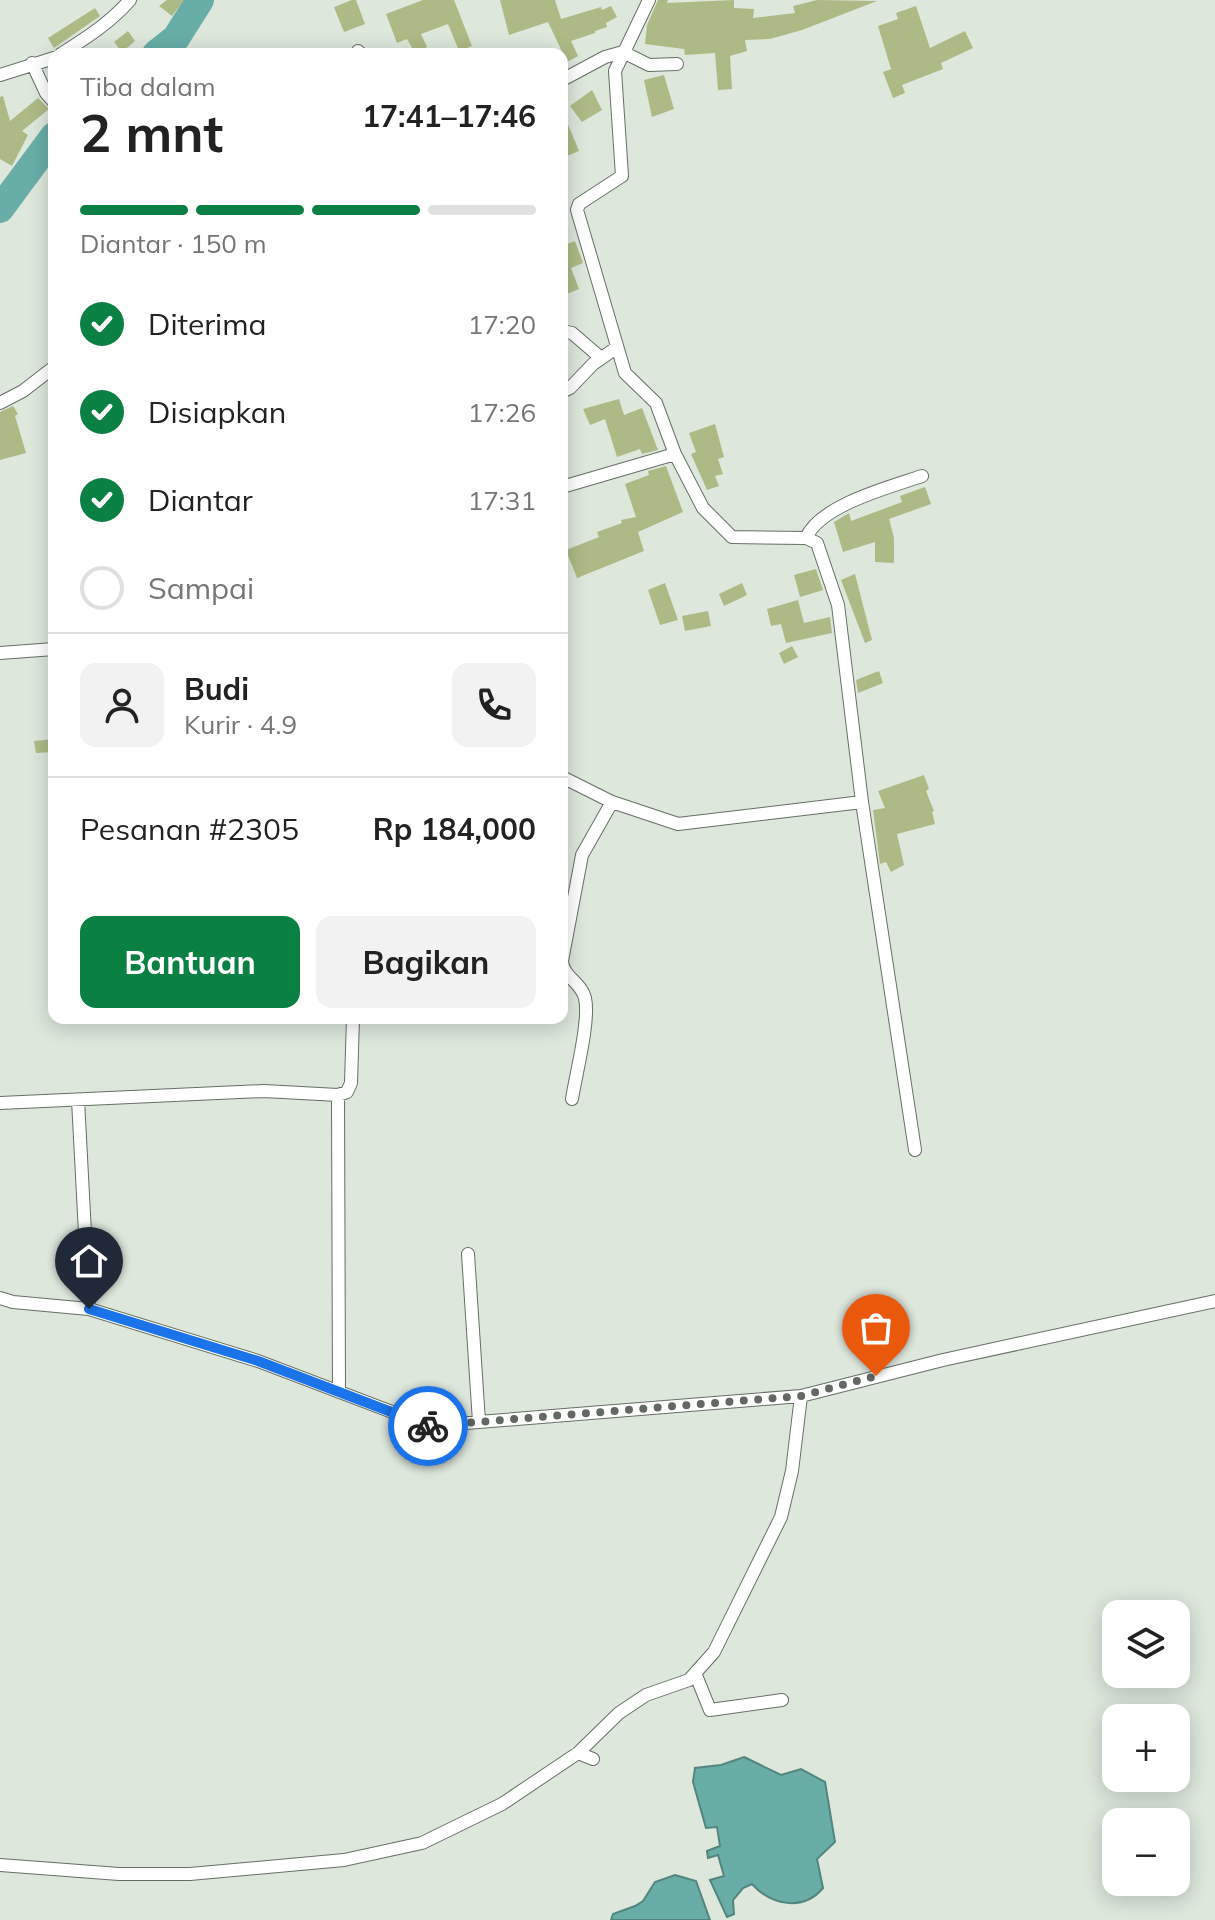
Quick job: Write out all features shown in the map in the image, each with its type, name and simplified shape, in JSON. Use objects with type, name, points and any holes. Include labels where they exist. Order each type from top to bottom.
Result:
[{"type":"street","points":[[70,48],[99,30],[130,0]]},
{"type":"street","points":[[649,0],[615,71],[622,176],[579,204],[577,210],[625,373],[656,403],[675,454],[703,508],[732,537],[806,538],[817,543],[838,605],[862,802],[915,1150]]},
{"type":"street","points":[[568,77],[605,57],[623,52],[649,65],[677,64]]},
{"type":"street","points":[[0,75],[48,59]]},
{"type":"street","points":[[32,63],[48,95]]},
{"type":"street","points":[[568,332],[601,358]]},
{"type":"street","points":[[568,389],[616,348]]},
{"type":"street","points":[[0,403],[23,391],[48,372]]},
{"type":"street","points":[[568,485],[675,454]]},
{"type":"street","points":[[806,538],[814,524],[835,510],[922,476]]},
{"type":"street","points":[[0,653],[48,649]]},
{"type":"street","points":[[568,780],[612,802],[678,824],[862,802]]},
{"type":"street","points":[[568,929],[582,855],[612,802]]},
{"type":"street","points":[[568,975],[580,987],[586,1014],[572,1099]]},
{"type":"street","points":[[0,1103],[264,1091],[338,1095],[347,1092],[351,1083],[353,1024]]},
{"type":"street","points":[[338,1095],[339,1392]]},
{"type":"street","points":[[78,1100],[89,1309]]},
{"type":"street","points":[[468,1254],[479,1422]]},
{"type":"street","points":[[0,1298],[89,1309],[258,1361],[429,1426],[801,1396],[943,1360],[1215,1301]]},
{"type":"street","points":[[0,1865],[119,1874],[190,1874],[368,1856],[422,1843],[502,1804],[578,1753],[619,1713],[646,1695],[689,1680],[714,1652],[781,1517],[794,1459],[801,1396]]},
{"type":"street","points":[[695,1673],[710,1710],[782,1700]]},
{"type":"street","points":[[578,1753],[593,1759]]},
{"type":"water","points":[[744,1757],[781,1775],[801,1769],[825,1782],[835,1842],[817,1859],[823,1888],[815,1896],[797,1903],[787,1903],[768,1897],[752,1884],[743,1888],[733,1900],[734,1914],[727,1917],[710,1880],[724,1876],[718,1855],[708,1858],[707,1851],[720,1846],[717,1827],[706,1828],[693,1782],[695,1768],[721,1765]]},
{"type":"water","points":[[675,1875],[696,1881],[710,1920],[611,1920],[613,1914],[643,1901],[655,1882]]},
{"type":"building","points":[[167,0],[184,0],[172,16],[159,6]]},
{"type":"building","points":[[356,0],[365,24],[344,32],[334,7]]},
{"type":"building","points":[[423,0],[454,0],[472,46],[458,48],[448,24],[421,34],[425,48],[412,48],[407,39],[397,43],[386,14]]},
{"type":"building","points":[[500,0],[555,0],[561,19],[611,6],[617,17],[606,23],[607,27],[571,41],[578,56],[568,61],[568,48],[560,48],[548,22],[509,35]]},
{"type":"building","points":[[658,0],[668,0],[667,3],[734,0],[734,8],[754,9],[753,18],[795,13],[793,6],[817,0],[877,1],[802,30],[770,39],[745,40],[747,51],[730,56],[732,89],[718,90],[715,53],[685,55],[684,49],[645,44],[647,25]]},
{"type":"building","points":[[916,6],[930,48],[965,31],[973,48],[941,63],[943,69],[902,85],[905,93],[893,98],[883,72],[891,69],[878,26],[898,19],[896,13]]},
{"type":"building","points":[[95,8],[100,16],[54,48],[48,38]]},
{"type":"building","points":[[128,31],[135,41],[127,48],[119,48],[114,42]]},
{"type":"building","points":[[664,75],[674,109],[652,117],[644,80]]},
{"type":"building","points":[[592,90],[602,110],[582,122],[570,106]]},
{"type":"building","points":[[3,96],[10,121],[38,98],[48,108],[22,131],[28,135],[12,166],[0,159],[0,97]]},
{"type":"building","points":[[568,124],[579,151],[568,156]]},
{"type":"building","points":[[575,241],[583,263],[571,268],[579,289],[568,294],[568,244]]},
{"type":"building","points":[[619,399],[624,415],[642,408],[658,450],[642,454],[640,449],[617,457],[605,419],[590,425],[583,409]]},
{"type":"building","points":[[13,406],[18,414],[15,416],[26,453],[0,460],[0,412]]},
{"type":"building","points":[[715,424],[724,457],[718,459],[723,474],[715,476],[719,486],[707,490],[691,454],[696,452],[689,433]]},
{"type":"building","points":[[666,466],[683,512],[638,532],[644,551],[577,578],[568,549],[599,537],[597,532],[622,523],[621,520],[636,517],[625,484],[649,475],[648,471]]},
{"type":"building","points":[[925,487],[931,504],[889,519],[894,538],[894,563],[875,562],[875,542],[843,552],[834,522],[849,513],[851,521],[902,502],[900,496]]},
{"type":"building","points":[[816,569],[823,590],[800,597],[794,575]]},
{"type":"building","points":[[855,574],[872,640],[865,643],[841,580]]},
{"type":"building","points":[[665,583],[678,620],[660,625],[648,590]]},
{"type":"building","points":[[742,583],[747,595],[724,606],[719,594]]},
{"type":"building","points":[[798,600],[804,623],[830,617],[832,633],[786,643],[781,624],[771,626],[767,609]]},
{"type":"building","points":[[708,611],[711,626],[685,631],[682,616]]},
{"type":"building","points":[[792,646],[798,657],[784,664],[779,653]]},
{"type":"building","points":[[879,671],[883,683],[858,693],[856,680]]},
{"type":"building","points":[[48,740],[48,752],[36,753],[34,741]]},
{"type":"building","points":[[924,775],[935,824],[897,834],[904,865],[891,872],[886,862],[880,864],[873,810],[885,808],[878,791]]},
{"type":"waterway","points":[[164,48],[176,38],[200,0]]},
{"type":"waterway","points":[[0,209],[48,144]]},
{"type":"way so far","points":[[428,1426],[801,1396],[876,1376]]},
{"type":"route","points":[[89,1309],[258,1361],[428,1426]]}]
